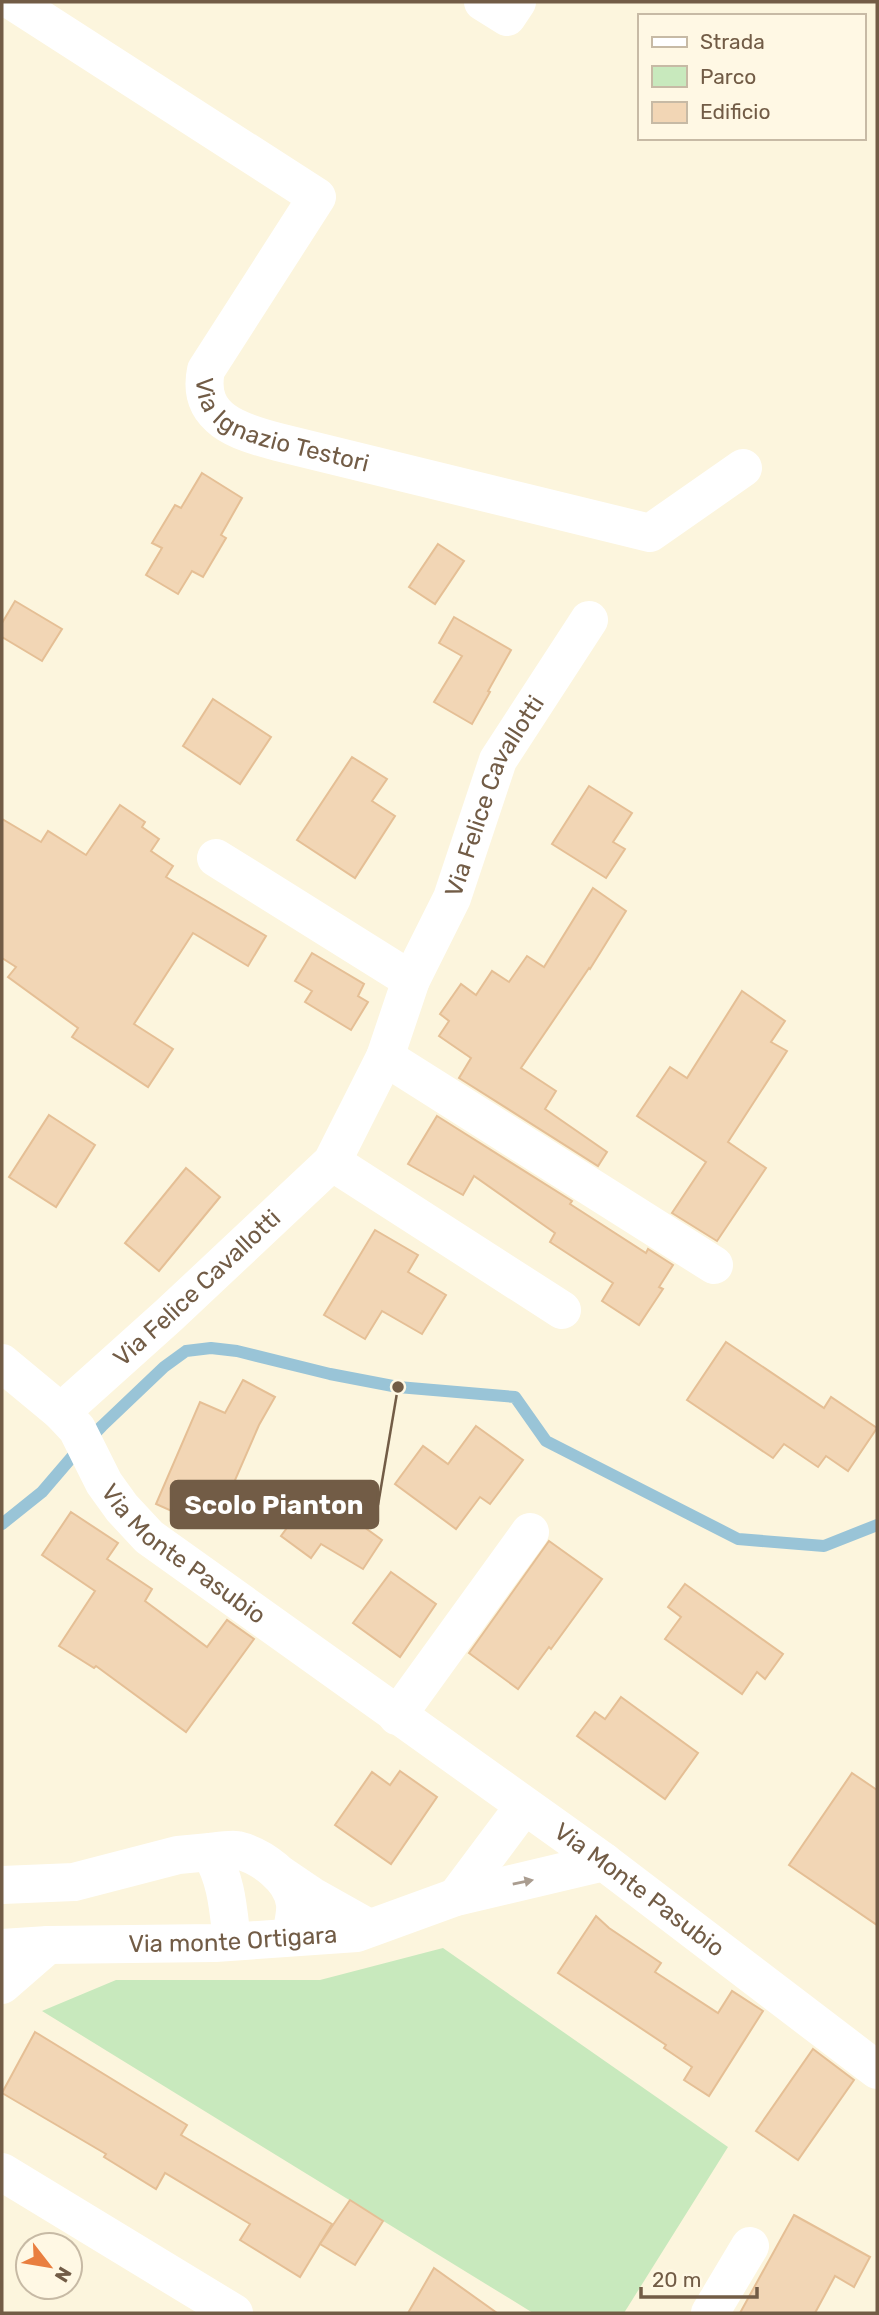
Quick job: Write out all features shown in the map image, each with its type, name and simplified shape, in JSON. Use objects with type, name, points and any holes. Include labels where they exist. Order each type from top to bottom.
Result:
[{"type":"street","name":"Via Ignazio Testori","points":[[14,2],[317,197],[206,370],[205,396],[211,408],[227,422],[254,436],[650,533],[743,468]]},
{"type":"street","points":[[483,2],[507,17],[517,2]]},
{"type":"street","name":"Via Felice Cavallotti","points":[[69,1421],[169,1315],[332,1162],[385,1057],[411,980],[452,898],[498,760],[589,620]]},
{"type":"street","points":[[216,858],[411,980]]},
{"type":"street","points":[[385,1057],[714,1265]]},
{"type":"street","points":[[332,1162],[562,1310]]},
{"type":"street","name":"Via Monte Pasubio","points":[[2,1363],[69,1421],[104,1483],[122,1508],[149,1537],[604,1862],[877,2070]]},
{"type":"street","points":[[397,1716],[530,1532]]},
{"type":"street","points":[[456,1896],[524,1806]]},
{"type":"street","points":[[2,1885],[74,1882],[178,1855],[213,1857],[236,1850],[254,1857],[312,1896],[369,1928]]},
{"type":"street","points":[[213,1857],[221,1872],[227,1895],[232,1941]]},
{"type":"street","points":[[181,1943],[198,1922],[211,1895],[213,1857]]},
{"type":"street","name":"Via monte Ortigara","points":[[2,1948],[232,1941],[357,1933],[456,1896],[604,1862]]},
{"type":"street","points":[[281,1875],[290,1889],[295,1905],[291,1937]]},
{"type":"street","points":[[2,1985],[48,1945]]},
{"type":"street","points":[[2,2172],[234,2313]]},
{"type":"street","points":[[710,2313],[750,2246]]},
{"type":"green space","points":[[443,1948],[728,2147],[624,2313],[533,2313],[42,2011],[116,1980],[320,1980]]},
{"type":"building","points":[[202,473],[242,498],[221,535],[226,538],[203,577],[192,571],[178,594],[146,575],[162,548],[152,543],[175,505],[181,508]]},
{"type":"building","points":[[438,544],[464,561],[435,604],[409,587]]},
{"type":"building","points":[[15,601],[62,629],[42,661],[2,637],[2,623]]},
{"type":"building","points":[[454,617],[511,650],[472,724],[434,702],[462,656],[439,643]]},
{"type":"building","points":[[213,699],[271,737],[240,784],[183,746]]},
{"type":"building","points":[[352,757],[387,779],[372,801],[395,816],[355,878],[297,840]]},
{"type":"building","points":[[589,786],[632,813],[613,842],[625,849],[606,878],[552,844]]},
{"type":"building","points":[[120,805],[145,822],[142,827],[159,839],[151,851],[173,866],[166,877],[266,936],[248,966],[193,933],[134,1024],[173,1049],[148,1087],[72,1037],[78,1028],[8,977],[16,967],[2,958],[2,819],[41,842],[48,831],[86,855]]},
{"type":"building","points":[[593,888],[626,911],[590,969],[521,1068],[556,1091],[545,1109],[607,1152],[598,1166],[459,1078],[471,1058],[439,1036],[449,1021],[440,1014],[461,984],[476,995],[492,971],[509,982],[527,956],[544,967]]},
{"type":"building","points":[[312,953],[364,984],[358,996],[368,1002],[351,1030],[305,1002],[312,991],[295,981]]},
{"type":"building","points":[[742,991],[785,1021],[771,1042],[787,1051],[728,1142],[766,1168],[717,1241],[672,1213],[706,1162],[637,1116],[670,1067],[687,1078]]},
{"type":"building","points":[[49,1115],[95,1145],[56,1207],[9,1177]]},
{"type":"building","points":[[437,1116],[572,1201],[570,1204],[646,1253],[648,1249],[673,1265],[659,1287],[663,1289],[639,1325],[602,1301],[613,1283],[550,1242],[555,1233],[474,1176],[463,1195],[408,1164]]},
{"type":"building","points":[[186,1168],[220,1197],[159,1271],[125,1243]]},
{"type":"building","points":[[375,1230],[418,1255],[408,1272],[446,1295],[422,1334],[382,1311],[365,1339],[324,1315]]},
{"type":"building","points":[[726,1342],[824,1408],[831,1397],[877,1428],[848,1471],[826,1456],[818,1467],[784,1444],[773,1458],[687,1400]]},
{"type":"building","points":[[243,1380],[275,1397],[259,1425],[222,1510],[193,1497],[185,1517],[156,1504],[200,1402],[225,1413]]},
{"type":"building","points":[[476,1426],[523,1460],[490,1504],[480,1497],[456,1529],[395,1484],[423,1446],[448,1464]]},
{"type":"building","points":[[314,1491],[382,1540],[363,1569],[321,1544],[311,1558],[281,1536]]},
{"type":"building","points":[[71,1512],[118,1543],[107,1559],[152,1589],[145,1601],[207,1647],[227,1620],[254,1639],[186,1732],[96,1666],[94,1668],[59,1646],[95,1591],[42,1555]]},
{"type":"building","points":[[549,1541],[602,1579],[518,1689],[469,1653]]},
{"type":"building","points":[[391,1572],[436,1604],[400,1657],[353,1623]]},
{"type":"building","points":[[685,1584],[783,1654],[765,1679],[757,1672],[742,1694],[665,1639],[681,1617],[668,1607]]},
{"type":"building","points":[[621,1697],[698,1753],[665,1799],[577,1736],[595,1712],[605,1719]]},
{"type":"building","points":[[400,1771],[437,1797],[391,1864],[335,1825],[372,1772],[390,1785]]},
{"type":"building","points":[[852,1773],[877,1790],[877,1925],[789,1865]]},
{"type":"building","points":[[596,1916],[609,1928],[661,1963],[655,1972],[718,2013],[732,1991],[763,2011],[709,2096],[684,2080],[692,2067],[664,2048],[666,2045],[558,1973]]},
{"type":"building","points":[[35,2032],[187,2125],[181,2135],[332,2224],[300,2277],[240,2240],[250,2224],[165,2173],[156,2189],[104,2157],[106,2154],[2,2093]]},
{"type":"building","points":[[813,2049],[854,2080],[798,2160],[756,2131]]},
{"type":"building","points":[[350,2200],[383,2221],[355,2265],[320,2244]]},
{"type":"building","points":[[794,2215],[870,2257],[854,2287],[835,2276],[815,2313],[740,2313]]},
{"type":"building","points":[[434,2268],[497,2313],[408,2313]]},
{"type":"waterway","points":[[2,1524],[42,1492],[102,1426],[164,1367],[186,1351],[211,1348],[237,1351],[330,1374],[398,1387],[515,1397],[546,1441],[738,1539],[824,1546],[877,1525]]},
{"type":"place","name":"Scolo Pianton","points":[[398,1387]]}]
